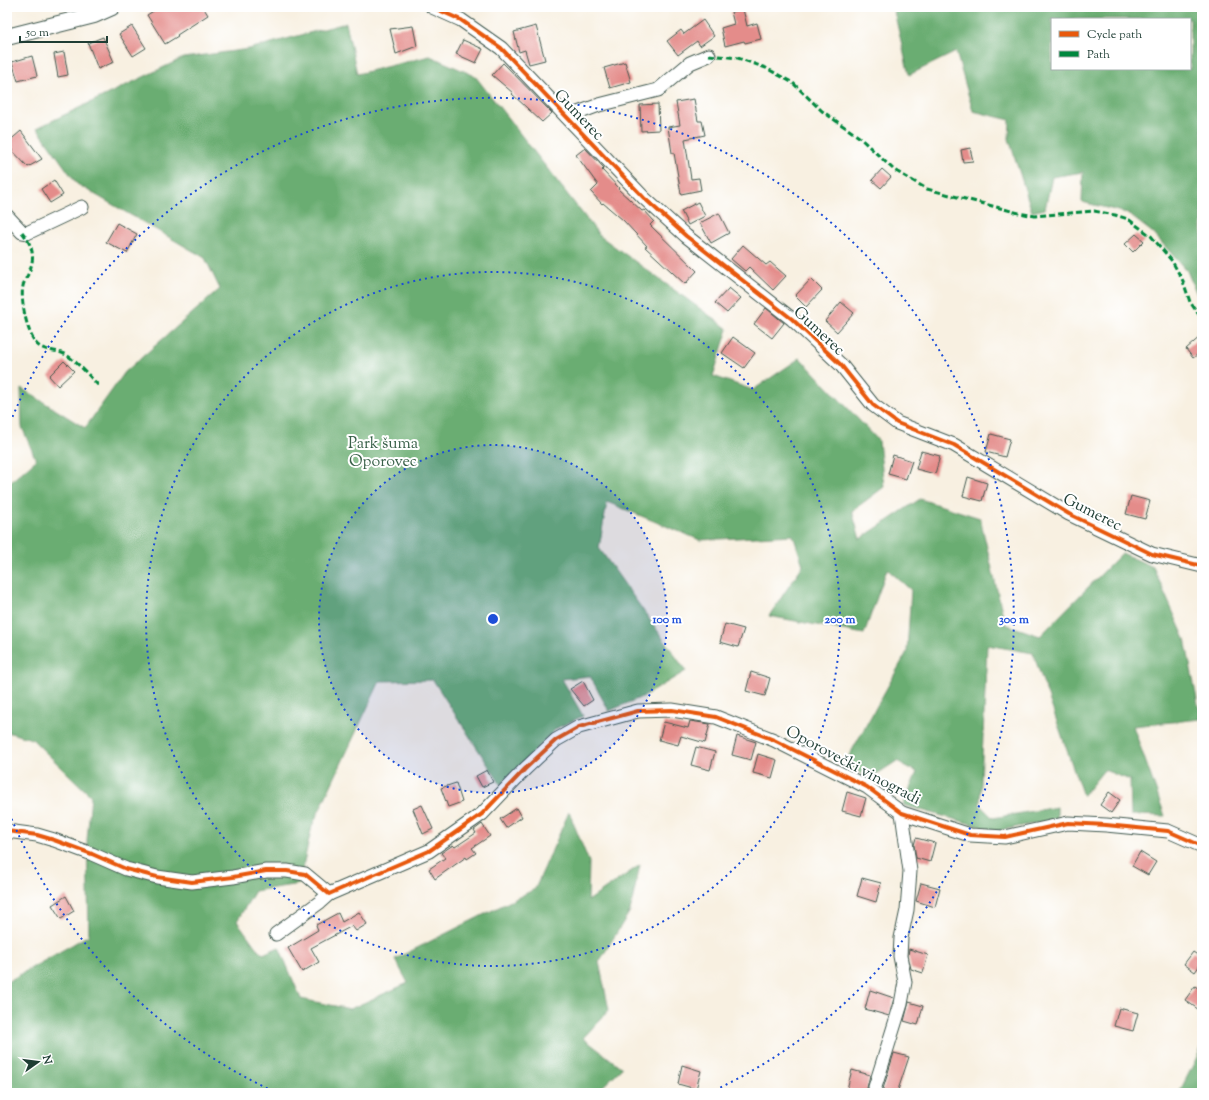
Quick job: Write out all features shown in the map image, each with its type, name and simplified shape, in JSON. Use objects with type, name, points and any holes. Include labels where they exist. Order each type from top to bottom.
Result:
[{"type":"street","points":[[7,37],[94,15],[112,7]]},
{"type":"street","name":"Gumerec","points":[[432,7],[461,20],[501,48],[644,198],[686,236],[792,319],[841,365],[873,405],[897,423],[954,445],[1069,514],[1152,554],[1202,566]]},
{"type":"street","name":"Gumerec","points":[[567,118],[599,105],[658,90],[690,63],[709,55]]},
{"type":"street","points":[[7,216],[22,232],[27,233],[82,207]]},
{"type":"street","name":"Oporovečki vinogradi","points":[[276,934],[320,902],[328,894],[429,851],[482,814],[525,769],[556,740],[579,727],[638,711],[672,710],[716,717],[774,740],[867,787],[902,813],[970,835],[1005,837],[1068,823],[1168,831],[1202,846]]},
{"type":"street","points":[[875,1087],[901,1004],[905,982],[900,956],[901,938],[907,910],[910,871],[902,813]]},
{"type":"street","points":[[7,831],[37,835],[54,840],[92,854],[126,869],[157,877],[192,882],[266,871],[287,871],[304,874],[328,894]]},
{"type":"green space","points":[[893,7],[1202,7],[1202,306],[1187,271],[1153,233],[1127,213],[1082,202],[1083,172],[1052,177],[1045,209],[1032,212],[1009,139],[1010,120],[973,111],[956,52],[909,75]]},
{"type":"green space","name":"Park šuma Oporovec","points":[[346,23],[357,74],[430,56],[475,76],[600,236],[728,329],[713,376],[753,390],[800,358],[879,441],[884,487],[852,511],[860,539],[920,499],[980,518],[1005,624],[1040,636],[1122,553],[1153,567],[1185,639],[1201,719],[1133,726],[1165,816],[1131,815],[1130,780],[1104,770],[1083,796],[1033,653],[987,645],[980,805],[993,818],[1057,807],[1057,819],[997,831],[903,805],[917,772],[897,761],[869,779],[845,763],[907,652],[911,590],[887,569],[864,634],[769,616],[803,565],[793,535],[700,540],[607,502],[599,548],[686,671],[644,696],[609,711],[590,676],[562,679],[583,716],[557,728],[501,785],[433,680],[380,681],[312,826],[299,884],[255,891],[237,921],[255,946],[263,954],[279,947],[301,999],[350,1009],[408,983],[395,959],[535,889],[569,812],[589,862],[588,901],[640,865],[630,911],[599,962],[609,1010],[583,1038],[622,1068],[596,1093],[7,1093],[7,982],[89,935],[87,840],[91,796],[32,739],[7,732],[7,485],[36,460],[22,427],[21,388],[85,428],[125,372],[220,289],[205,258],[77,184],[37,128],[183,58],[249,49]]},
{"type":"green space","points":[[1202,1047],[1202,1093],[1179,1093]]},
{"type":"building","points":[[160,7],[203,7],[208,15],[165,44],[147,15]]},
{"type":"building","points":[[743,9],[747,26],[757,23],[761,39],[745,43],[744,41],[725,46],[721,28],[734,24],[731,12]]},
{"type":"building","points":[[703,20],[714,36],[700,46],[697,41],[678,55],[667,41],[681,30],[684,34]]},
{"type":"building","points":[[132,26],[146,48],[133,56],[119,34]]},
{"type":"building","points":[[413,26],[417,46],[396,54],[390,29]]},
{"type":"building","points":[[536,26],[545,60],[529,64],[525,50],[519,52],[514,32]]},
{"type":"building","points":[[103,37],[114,62],[98,69],[88,43]]},
{"type":"building","points":[[463,40],[483,49],[476,63],[456,54]]},
{"type":"building","points":[[64,52],[68,75],[58,77],[54,54]]},
{"type":"building","points":[[32,56],[37,76],[18,81],[12,62]]},
{"type":"building","points":[[625,62],[631,82],[610,88],[604,68]]},
{"type":"building","points":[[503,63],[552,113],[542,122],[512,94],[513,93],[492,75]]},
{"type":"building","points":[[694,99],[698,121],[702,121],[705,135],[685,139],[691,179],[699,178],[701,190],[681,194],[668,127],[680,125],[676,102]]},
{"type":"building","points":[[658,104],[659,130],[641,131],[640,105]]},
{"type":"building","points":[[21,131],[42,159],[28,167],[7,145],[7,143]]},
{"type":"building","points":[[585,148],[604,168],[602,170],[619,188],[618,189],[642,211],[644,210],[654,221],[650,225],[697,271],[685,284],[645,247],[647,246],[623,220],[603,203],[602,204],[591,192],[598,185],[576,155]]},
{"type":"building","points":[[970,148],[973,161],[963,162],[961,150]]},
{"type":"building","points":[[882,169],[891,177],[881,188],[872,180]]},
{"type":"building","points":[[54,180],[63,195],[50,203],[41,189]]},
{"type":"building","points":[[698,202],[705,216],[688,225],[681,211]]},
{"type":"building","points":[[719,213],[729,233],[711,243],[700,223]]},
{"type":"building","points":[[117,223],[137,234],[127,253],[106,242]]},
{"type":"building","points":[[1136,234],[1144,241],[1133,252],[1125,244]]},
{"type":"building","points":[[743,245],[766,265],[770,262],[786,276],[773,290],[749,267],[745,271],[731,259]]},
{"type":"building","points":[[811,279],[822,290],[806,307],[795,296]]},
{"type":"building","points":[[729,288],[741,298],[727,313],[715,303]]},
{"type":"building","points":[[841,302],[854,313],[837,332],[825,321]]},
{"type":"building","points":[[766,308],[784,323],[772,338],[754,324]]},
{"type":"building","points":[[1202,335],[1202,351],[1193,358],[1186,349]]},
{"type":"building","points":[[733,337],[755,353],[744,368],[722,353]]},
{"type":"building","points":[[64,361],[74,371],[58,386],[49,376]]},
{"type":"building","points":[[991,434],[1010,439],[1005,457],[986,452]]},
{"type":"building","points":[[921,451],[940,456],[935,474],[916,469]]},
{"type":"building","points":[[893,455],[912,461],[906,479],[888,474]]},
{"type":"building","points":[[968,477],[987,483],[982,501],[963,496]]},
{"type":"building","points":[[1131,496],[1150,501],[1145,519],[1126,514]]},
{"type":"building","points":[[725,624],[744,629],[738,647],[720,642]]},
{"type":"building","points":[[751,672],[770,678],[765,696],[746,691]]},
{"type":"building","points":[[583,681],[593,700],[584,706],[570,689]]},
{"type":"building","points":[[690,721],[710,724],[705,743],[681,736],[678,745],[659,740],[664,722],[688,728]]},
{"type":"building","points":[[737,736],[756,742],[751,760],[732,755]]},
{"type":"building","points":[[696,747],[715,752],[710,770],[691,765]]},
{"type":"building","points":[[758,754],[777,760],[772,778],[753,773]]},
{"type":"building","points":[[487,770],[493,782],[482,787],[476,776]]},
{"type":"building","points":[[456,783],[462,802],[448,807],[441,788]]},
{"type":"building","points":[[847,792],[866,798],[861,816],[842,811]]},
{"type":"building","points":[[1109,792],[1120,800],[1111,813],[1100,805]]},
{"type":"building","points":[[422,805],[433,829],[423,834],[413,809]]},
{"type":"building","points":[[517,808],[522,817],[506,828],[500,819]]},
{"type":"building","points":[[482,824],[490,836],[472,848],[476,853],[467,859],[466,857],[435,879],[429,869],[445,858],[441,853],[453,845],[455,847],[476,833],[474,830]]},
{"type":"building","points":[[916,838],[935,843],[930,862],[916,858],[914,845]]},
{"type":"building","points":[[1140,852],[1156,862],[1148,875],[1132,866]]},
{"type":"building","points":[[862,878],[881,883],[876,902],[857,896]]},
{"type":"building","points":[[921,883],[940,888],[935,907],[916,901]]},
{"type":"building","points":[[66,896],[74,911],[61,919],[52,905]]},
{"type":"building","points":[[359,912],[367,924],[356,931],[352,926],[311,948],[319,962],[302,972],[288,948],[318,930],[316,925],[338,913],[342,922]]},
{"type":"building","points":[[909,949],[928,955],[923,973],[911,969],[908,955]]},
{"type":"building","points":[[1193,952],[1202,958],[1202,962],[1195,972],[1184,964]]},
{"type":"building","points":[[1195,986],[1202,991],[1202,1012],[1185,1000]]},
{"type":"building","points":[[870,990],[894,998],[889,1016],[865,1009]]},
{"type":"building","points":[[909,1002],[923,1006],[918,1025],[904,1021]]},
{"type":"building","points":[[1119,1008],[1138,1013],[1133,1031],[1114,1026]]},
{"type":"building","points":[[894,1053],[909,1057],[897,1093],[880,1093],[883,1089]]},
{"type":"building","points":[[682,1065],[701,1071],[696,1089],[678,1084]]},
{"type":"building","points":[[852,1070],[870,1075],[867,1088],[870,1093],[862,1093],[847,1089]]},
{"type":"marked path","points":[[709,55],[738,58],[766,68],[793,83],[822,111],[859,137],[894,170],[927,189],[1035,216],[1094,211],[1128,219],[1151,236],[1172,261],[1183,281],[1190,302],[1202,319]]},
{"type":"marked path","points":[[22,232],[32,251],[31,266],[23,284],[22,292],[22,299],[29,331],[38,345],[45,349],[66,355],[79,365],[99,386]]},
{"type":"cycle path","points":[[432,7],[461,20],[501,48],[644,198],[686,236],[792,319],[841,365],[873,405],[897,423],[954,445],[1069,514],[1152,554],[1202,566]]},
{"type":"cycle path","points":[[7,831],[37,835],[54,840],[92,854],[126,869],[157,877],[192,882],[266,871],[287,871],[305,874],[329,894],[429,851],[482,814],[525,769],[556,740],[579,727],[638,711],[672,710],[716,717],[774,740],[867,787],[902,813],[970,835],[1005,837],[1068,823],[1168,831],[1202,846]]}]
